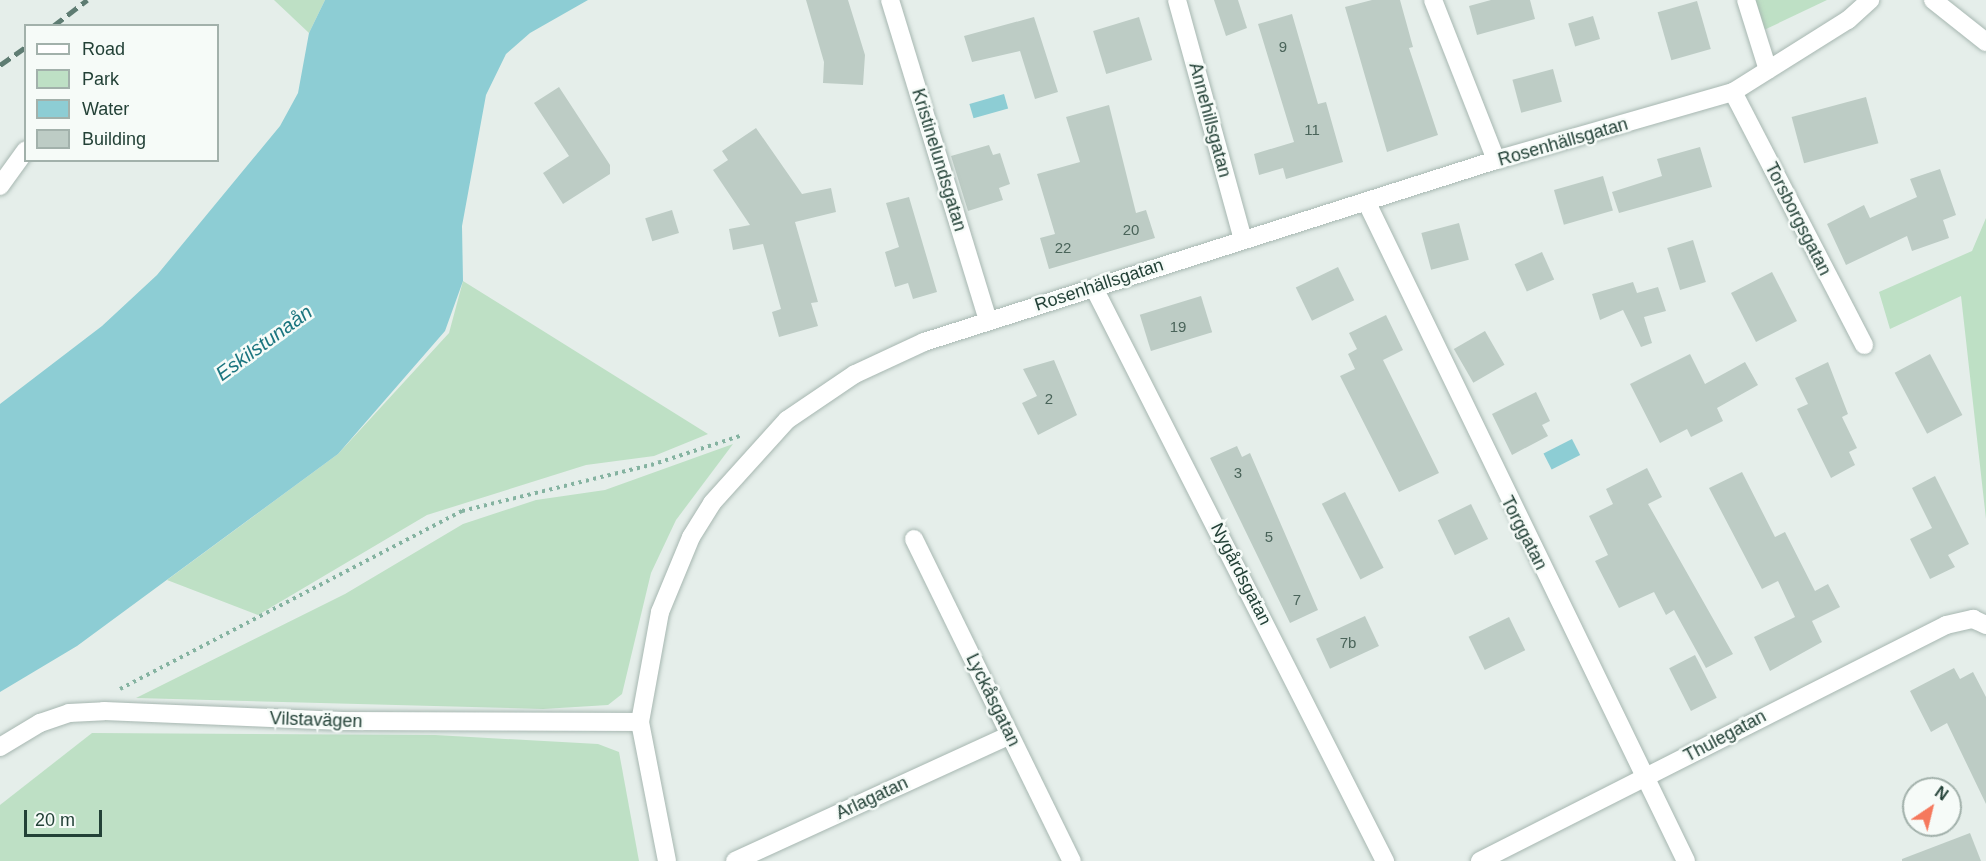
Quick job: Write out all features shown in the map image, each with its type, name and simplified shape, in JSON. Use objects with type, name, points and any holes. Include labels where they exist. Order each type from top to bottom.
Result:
[{"type":"street","name":"Kristinelundsgatan","points":[[890,0],[988,320]]},
{"type":"street","name":"Annehillsgatan","points":[[1177,0],[1243,239]]},
{"type":"street","points":[[1433,0],[1496,160]]},
{"type":"street","points":[[1746,0],[1768,70]]},
{"type":"street","name":"Rosenhällsgatan","points":[[667,861],[640,722],[671,578],[712,503],[787,420],[855,374],[988,320],[1243,239],[1366,203],[1496,160],[1733,92],[1870,0]]},
{"type":"street","points":[[1934,0],[1986,42]]},
{"type":"street","name":"Torsborgsgatan","points":[[1733,92],[1864,345]]},
{"type":"street","points":[[0,186],[24,153]]},
{"type":"street","name":"Torggatan","points":[[1366,203],[1686,861]]},
{"type":"street","name":"Nygårdsgatan","points":[[1094,288],[1385,861]]},
{"type":"street","name":"Lyckåsgatan","points":[[914,539],[1072,861]]},
{"type":"street","name":"Thulegatan","points":[[1480,861],[1946,625],[1980,622]]},
{"type":"street","name":"Vilstavägen","points":[[0,747],[40,723],[69,713],[104,711],[343,721],[640,722]]},
{"type":"street","name":"Arlagatan","points":[[735,861],[1010,735]]},
{"type":"path","points":[[115,691],[321,589],[398,541],[462,511],[651,465],[753,431]]},
{"type":"green space","points":[[274,0],[325,0],[309,33]]},
{"type":"green space","points":[[1750,0],[1827,0],[1764,30]]},
{"type":"green space","points":[[1986,218],[1986,519],[1961,296],[1890,329],[1879,292],[1972,251]]},
{"type":"green space","points":[[463,281],[708,434],[654,456],[586,465],[427,515],[258,615],[167,580],[338,454],[449,333]]},
{"type":"green space","points":[[733,444],[676,520],[651,573],[622,694],[608,705],[543,709],[136,698],[345,594],[463,524],[536,500],[605,490]]},
{"type":"green space","points":[[92,733],[435,735],[598,744],[619,752],[639,861],[0,861],[0,805]]},
{"type":"water","name":"Eskilstunaån","points":[[325,0],[588,0],[530,33],[506,54],[486,95],[462,226],[463,281],[445,331],[338,454],[77,646],[0,692],[0,404],[102,326],[157,275],[280,126],[298,93],[309,33]]},
{"type":"water","points":[[1004,94],[1008,108],[974,118],[969,104]]},
{"type":"water","points":[[1572,439],[1580,455],[1552,470],[1543,454]]},
{"type":"building","points":[[806,0],[848,0],[865,55],[863,85],[823,83],[824,62]]},
{"type":"building","points":[[1214,0],[1238,0],[1247,28],[1226,36]]},
{"type":"building","points":[[1372,0],[1400,0],[1413,47],[1409,48],[1438,135],[1387,152],[1345,7]]},
{"type":"building","points":[[1491,0],[1530,0],[1535,19],[1477,35],[1469,6]]},
{"type":"building","points":[[1697,1],[1711,49],[1671,60],[1658,12]]},
{"type":"building","points":[[1292,14],[1318,104],[1326,102],[1343,162],[1286,179],[1283,168],[1259,175],[1254,154],[1294,142],[1258,24]]},
{"type":"building","points":[[1593,16],[1600,39],[1575,47],[1568,24]]},
{"type":"building","points":[[1034,17],[1058,92],[1035,99],[1020,51],[972,62],[964,36]]},
{"type":"building","points":[[1139,17],[1152,60],[1106,74],[1093,31]]},
{"type":"building","points":[[1553,69],[1562,102],[1521,113],[1512,80]]},
{"type":"building","points":[[559,87],[610,165],[610,174],[563,204],[543,173],[569,156],[534,103]]},
{"type":"building","points":[[1866,97],[1878,143],[1804,163],[1792,117]]},
{"type":"building","points":[[1109,105],[1136,213],[1146,210],[1155,238],[1049,269],[1040,238],[1055,234],[1037,174],[1080,162],[1066,117]]},
{"type":"building","points":[[756,128],[802,194],[831,188],[836,212],[795,222],[818,302],[811,303],[818,326],[779,337],[772,312],[781,309],[763,244],[733,250],[729,229],[750,225],[713,170],[728,160],[722,151]]},
{"type":"building","points":[[989,145],[993,155],[1000,153],[1010,184],[999,188],[1003,200],[968,211],[951,156]]},
{"type":"building","points":[[1700,147],[1712,187],[1619,213],[1612,192],[1662,176],[1657,159]]},
{"type":"building","points":[[1940,169],[1956,215],[1943,220],[1949,238],[1912,251],[1907,236],[1846,265],[1827,224],[1864,205],[1870,218],[1917,197],[1910,179]]},
{"type":"building","points":[[1603,176],[1613,211],[1564,225],[1554,190]]},
{"type":"building","points":[[909,197],[937,292],[913,299],[908,283],[895,287],[885,252],[899,247],[886,203]]},
{"type":"building","points":[[672,210],[679,233],[652,241],[645,218]]},
{"type":"building","points":[[1459,223],[1469,260],[1431,270],[1421,233]]},
{"type":"building","points":[[1693,240],[1706,282],[1680,290],[1667,248]]},
{"type":"building","points":[[1542,252],[1554,279],[1527,292],[1515,264]]},
{"type":"building","points":[[1338,267],[1354,300],[1312,321],[1296,288]]},
{"type":"building","points":[[1772,272],[1797,321],[1756,342],[1731,293]]},
{"type":"building","points":[[1633,282],[1637,293],[1658,287],[1666,311],[1644,317],[1652,343],[1641,347],[1623,310],[1600,320],[1592,294]]},
{"type":"building","points":[[1201,296],[1212,332],[1151,351],[1140,315]]},
{"type":"building","points":[[1386,315],[1403,350],[1383,360],[1439,473],[1399,492],[1340,376],[1355,369],[1348,354],[1357,349],[1349,333]]},
{"type":"building","points":[[1485,331],[1504,365],[1473,383],[1454,349]]},
{"type":"building","points":[[1690,354],[1705,384],[1745,362],[1758,385],[1717,408],[1723,421],[1691,437],[1687,429],[1660,443],[1630,384]]},
{"type":"building","points":[[1930,354],[1962,415],[1927,434],[1895,373]]},
{"type":"building","points":[[1054,360],[1077,415],[1038,435],[1022,403],[1037,396],[1023,369]]},
{"type":"building","points":[[1828,362],[1848,414],[1842,417],[1857,448],[1849,452],[1855,465],[1831,478],[1797,409],[1808,404],[1795,378]]},
{"type":"building","points":[[1536,392],[1550,421],[1542,425],[1548,436],[1512,455],[1492,414]]},
{"type":"building","points":[[1237,446],[1242,457],[1250,453],[1318,610],[1290,623],[1210,458]]},
{"type":"building","points":[[1647,468],[1662,497],[1648,504],[1733,654],[1706,668],[1674,610],[1666,615],[1654,592],[1619,608],[1595,561],[1608,555],[1589,516],[1613,504],[1606,489]]},
{"type":"building","points":[[1742,472],[1775,537],[1785,532],[1815,591],[1828,584],[1840,607],[1812,621],[1822,642],[1770,671],[1754,637],[1795,617],[1778,581],[1762,589],[1709,488]]},
{"type":"building","points":[[1935,476],[1969,544],[1948,555],[1955,567],[1930,579],[1910,539],[1932,528],[1912,488]]},
{"type":"building","points":[[1345,492],[1384,568],[1360,580],[1322,504]]},
{"type":"building","points":[[1471,504],[1488,539],[1455,555],[1438,520]]},
{"type":"building","points":[[1365,616],[1379,646],[1330,669],[1316,639]]},
{"type":"building","points":[[1509,617],[1525,650],[1485,670],[1469,637]]},
{"type":"building","points":[[1695,655],[1717,698],[1691,711],[1669,668]]},
{"type":"building","points":[[1954,668],[1960,679],[1973,672],[1986,697],[1986,804],[1947,723],[1931,732],[1910,691]]},
{"type":"building","points":[[1970,833],[1981,861],[1902,861],[1902,859]]},
{"type":"railway","points":[[56,24],[87,0]]},
{"type":"railway","points":[[0,65],[24,48]]}]
